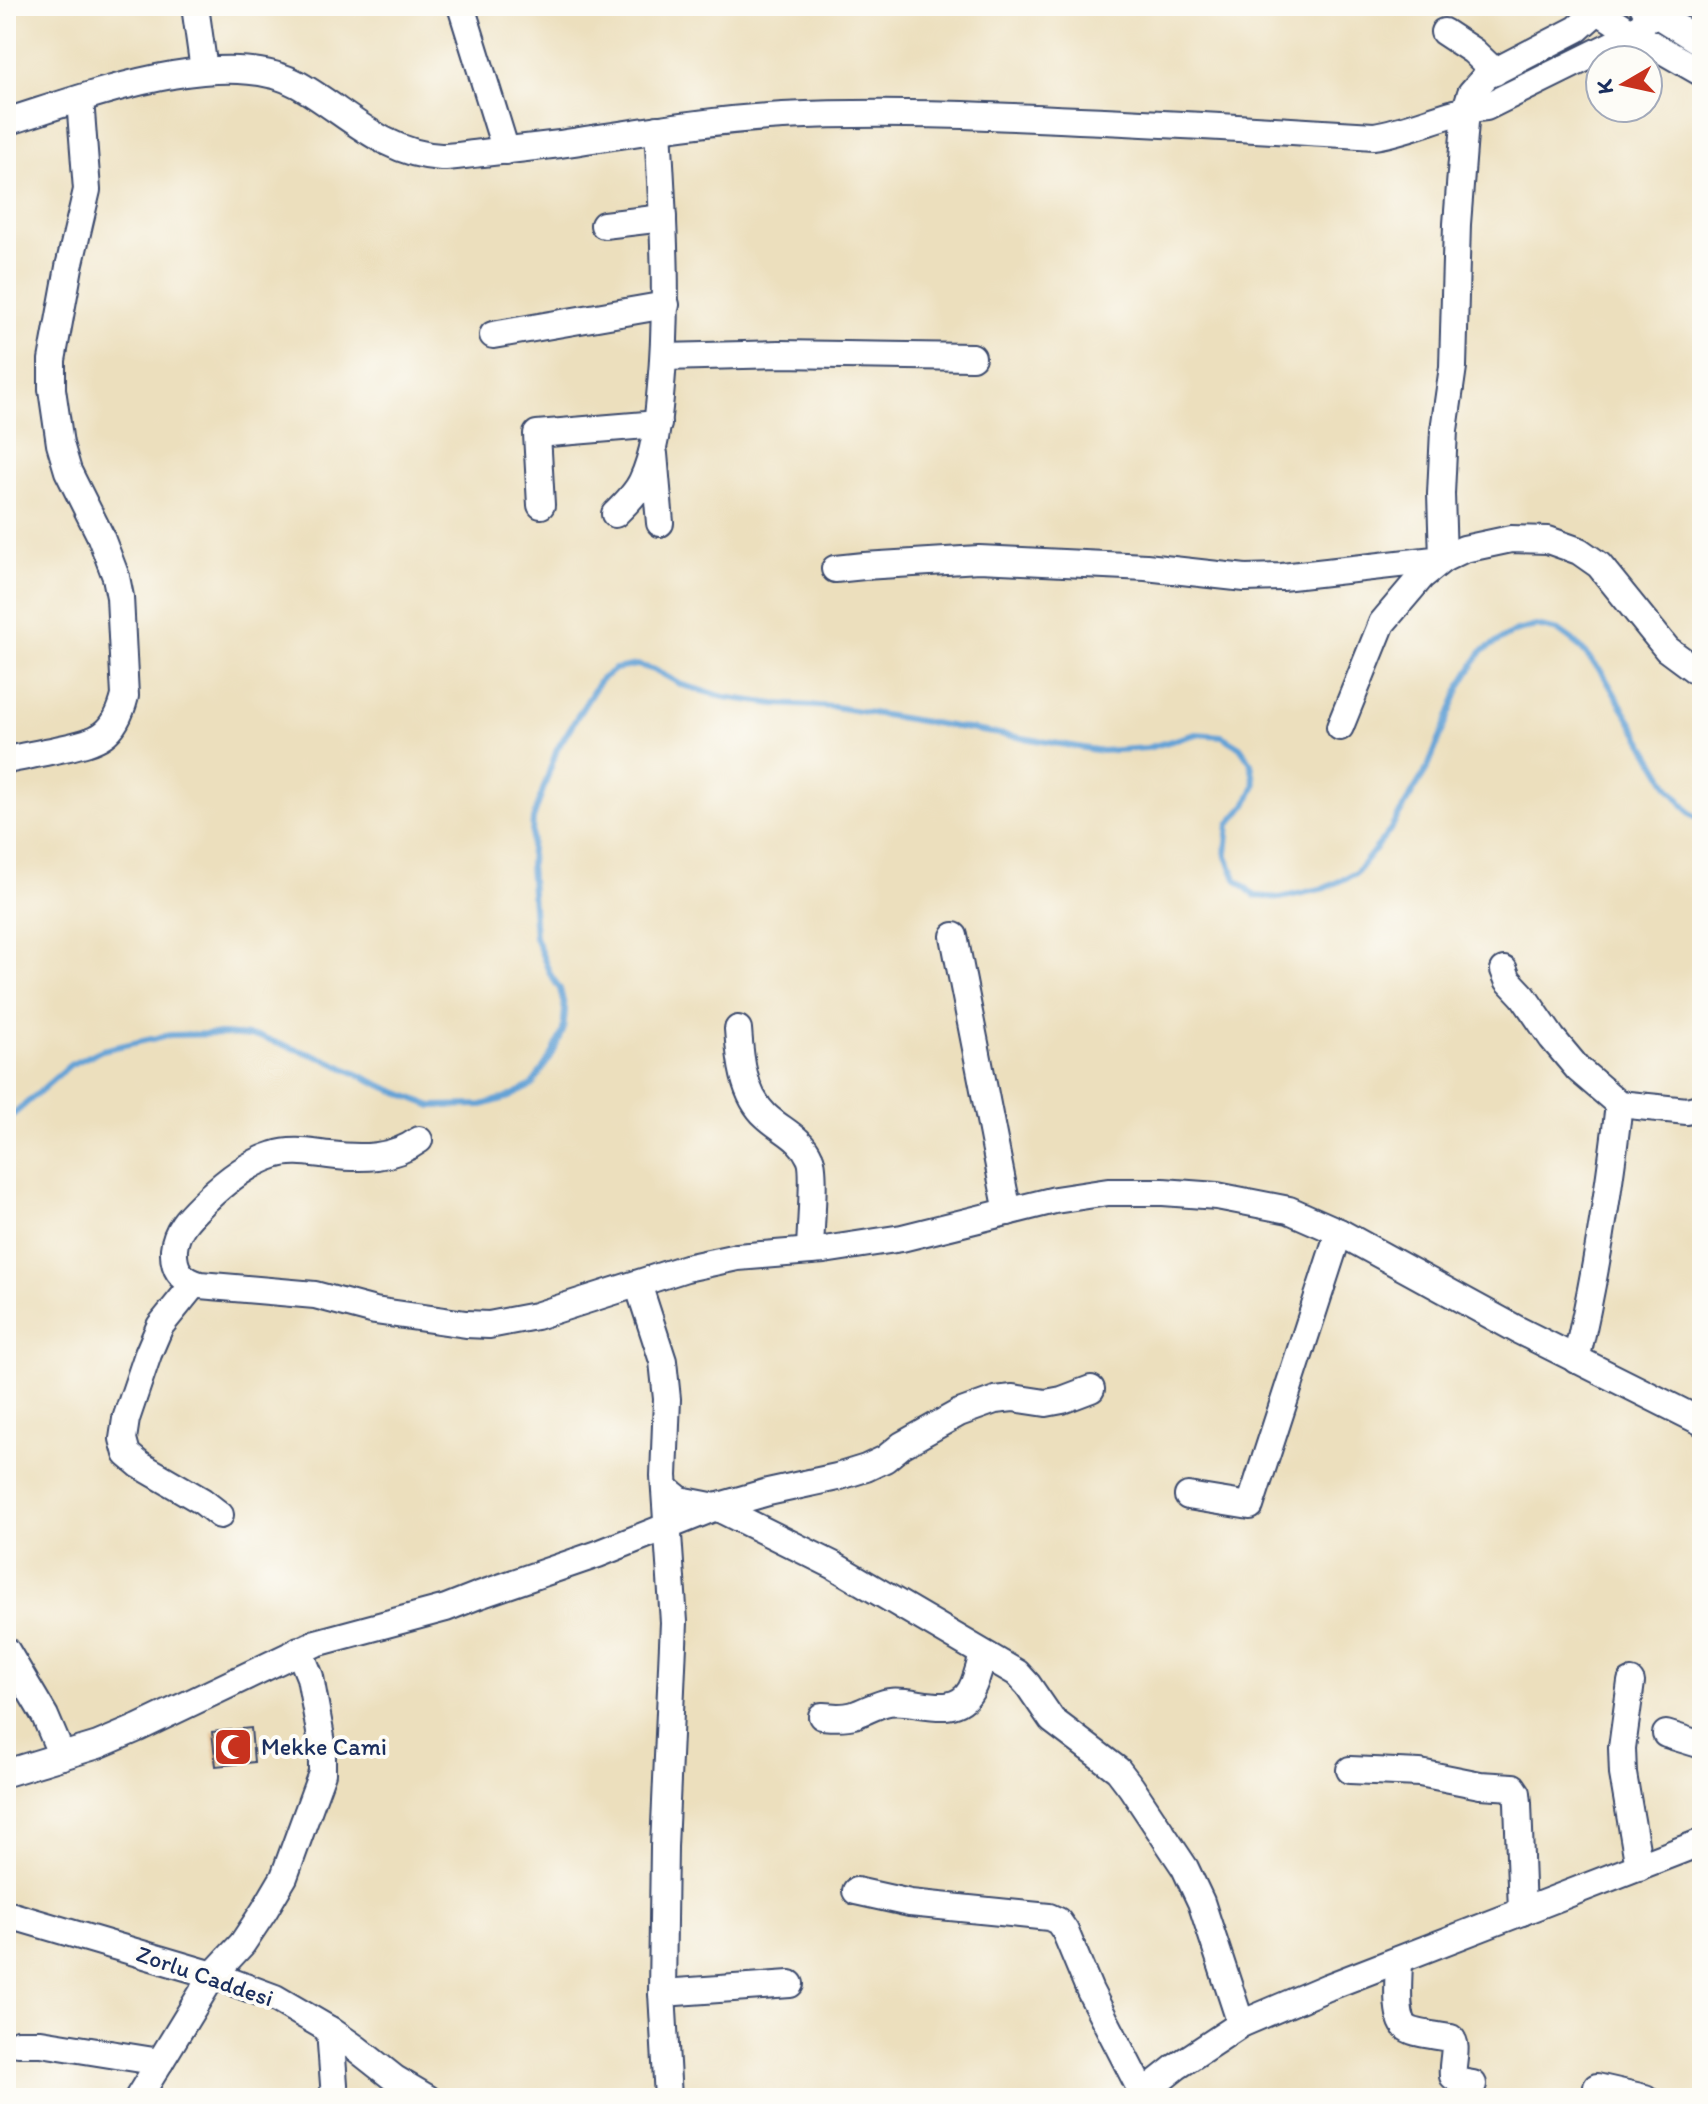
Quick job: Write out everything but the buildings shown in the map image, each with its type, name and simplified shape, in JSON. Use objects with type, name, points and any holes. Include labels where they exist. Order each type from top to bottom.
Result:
[{"type":"street","points":[[195,6],[216,69]]},
{"type":"street","points":[[461,6],[506,151]]},
{"type":"street","points":[[1443,559],[1441,494],[1444,430],[1453,367],[1457,224],[1466,109],[1471,93],[1486,76],[1577,29],[1597,8],[1634,34],[1702,73]]},
{"type":"street","points":[[6,122],[186,72],[216,69],[265,74],[296,84],[355,124],[414,154],[444,157],[781,116],[976,115],[1374,136],[1412,128],[1466,109],[1486,107],[1634,34],[1648,9],[1702,43]]},
{"type":"street","points":[[1444,32],[1473,51],[1495,72]]},
{"type":"street","points":[[6,760],[92,742],[112,727],[125,696],[120,597],[116,577],[100,535],[68,471],[60,444],[52,389],[52,360],[87,190],[80,99]]},
{"type":"street","points":[[658,129],[666,305],[654,451],[660,523]]},
{"type":"street","points":[[604,225],[663,218]]},
{"type":"street","points":[[493,335],[666,305]]},
{"type":"street","points":[[664,357],[779,354],[972,357]]},
{"type":"street","points":[[541,505],[537,434],[658,424]]},
{"type":"street","points":[[615,514],[641,483],[654,451]]},
{"type":"street","points":[[1340,727],[1382,623],[1421,577],[1443,559],[1464,549],[1511,539],[1548,540],[1579,551],[1599,565],[1667,649],[1702,675]]},
{"type":"street","points":[[835,569],[979,559],[1146,567],[1245,578],[1282,577],[1443,559]]},
{"type":"street","points":[[954,936],[1008,1212]]},
{"type":"street","points":[[1504,970],[1508,980],[1578,1069],[1619,1104],[1687,1111],[1702,1107]]},
{"type":"street","points":[[738,1029],[739,1056],[755,1102],[765,1116],[798,1139],[813,1164],[810,1251]]},
{"type":"street","points":[[1576,1360],[1606,1211],[1619,1104]]},
{"type":"street","points":[[419,1140],[392,1154],[350,1157],[300,1151],[275,1154],[244,1170],[187,1218],[175,1238],[174,1258],[178,1273],[194,1284],[315,1295],[375,1311],[489,1325],[536,1316],[686,1268],[737,1257],[902,1238],[1055,1200],[1108,1192],[1217,1196],[1289,1210],[1339,1232],[1576,1360],[1702,1422]]},
{"type":"street","points":[[1188,1496],[1250,1506],[1339,1232]]},
{"type":"street","points":[[194,1284],[160,1326],[126,1419],[123,1439],[127,1454],[140,1465],[220,1515]]},
{"type":"street","points":[[638,1284],[656,1336],[666,1380],[665,1488],[674,1622],[664,1847],[662,1993],[668,2098]]},
{"type":"street","points":[[6,1773],[98,1745],[316,1643],[446,1608],[598,1554],[716,1507],[866,1468],[959,1413],[995,1400],[1013,1398],[1046,1403],[1091,1389]]},
{"type":"street","points":[[665,1488],[680,1500],[716,1507],[833,1565],[1017,1673],[1052,1720],[1118,1770],[1185,1868],[1201,1902],[1241,2024]]},
{"type":"street","points":[[6,1650],[45,1716],[62,1756]]},
{"type":"street","points":[[138,2098],[213,1975],[242,1944],[284,1877],[322,1773],[318,1712],[310,1677],[299,1650]]},
{"type":"street","points":[[822,1716],[852,1716],[895,1701],[944,1707],[955,1705],[965,1699],[973,1688],[983,1654]]},
{"type":"street","points":[[1631,1682],[1622,1748],[1623,1774],[1639,1867]]},
{"type":"street","points":[[1666,1734],[1702,1745]]},
{"type":"street","points":[[1350,1770],[1420,1773],[1460,1782],[1513,1787],[1518,1803],[1522,1912]]},
{"type":"street","points":[[856,1891],[910,1903],[1049,1917],[1058,1921],[1140,2095],[1241,2024],[1702,1842]]},
{"type":"street","name":"Zorlu Caddesi","points":[[6,1914],[213,1975],[275,1998],[330,2030],[395,2079],[427,2098]]},
{"type":"street","points":[[1399,1960],[1399,2007],[1403,2025],[1409,2030],[1454,2040],[1453,2076],[1461,2082],[1473,2084]]},
{"type":"street","points":[[662,1993],[790,1984]]},
{"type":"street","points":[[330,2030],[335,2098]]},
{"type":"street","points":[[18,2043],[41,2043],[160,2062]]},
{"type":"street","points":[[1597,2087],[1645,2098]]},
{"type":"waterway","points":[[6,1121],[70,1065],[102,1050],[170,1035],[260,1037],[325,1059],[432,1106],[482,1105],[509,1097],[532,1085],[563,1031],[565,1010],[560,989],[550,974],[535,937],[530,864],[533,819],[557,749],[600,680],[615,669],[637,665],[655,670],[682,685],[724,697],[774,704],[835,707],[1102,751],[1147,748],[1196,734],[1222,736],[1240,747],[1251,763],[1255,785],[1246,805],[1229,824],[1226,854],[1236,879],[1255,896],[1280,898],[1325,888],[1356,873],[1388,833],[1428,767],[1461,685],[1482,651],[1514,632],[1536,626],[1559,631],[1577,644],[1603,674],[1670,788],[1690,813],[1702,821]]},
{"type":"place","name":"Mekke Cami","points":[[233,1747]]}]
